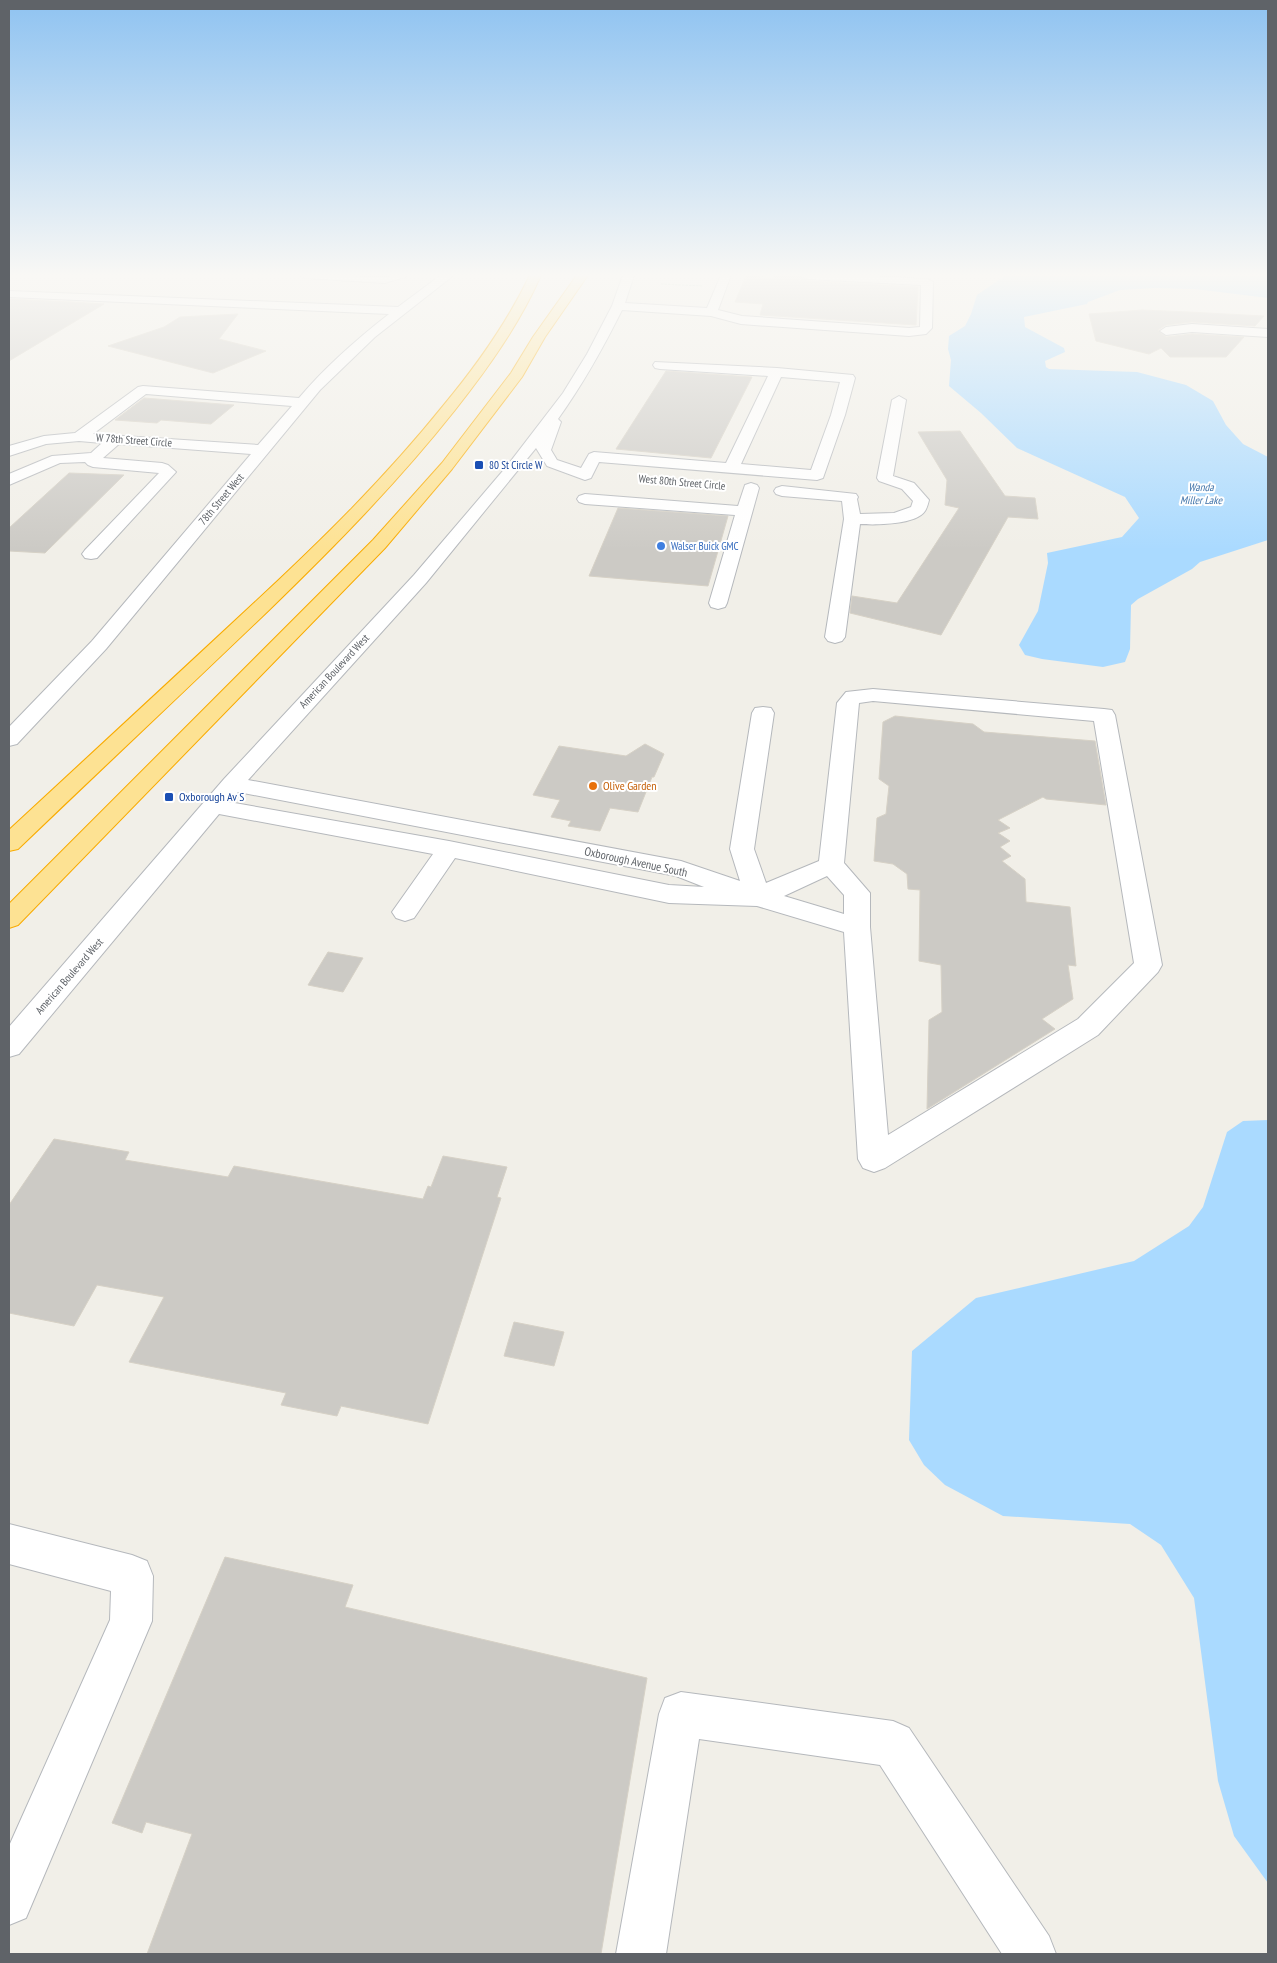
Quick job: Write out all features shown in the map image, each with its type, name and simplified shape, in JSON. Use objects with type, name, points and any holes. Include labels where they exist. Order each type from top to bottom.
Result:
[{"type":"highway","points":[[9,843],[293,577],[379,490],[434,428],[482,367]]},
{"type":"highway","points":[[9,919],[379,544],[447,466],[521,367]]},
{"type":"street","name":"78th Street West","points":[[9,739],[99,645],[301,402],[336,367]]},
{"type":"street","name":"American Boulevard West","points":[[9,1046],[232,784],[420,579],[513,469],[564,400],[585,367]]},
{"type":"street","points":[[585,475],[594,457],[817,475],[838,415],[848,378],[687,367]]},
{"type":"street","points":[[731,468],[777,372]]},
{"type":"street","points":[[79,437],[143,390],[301,402]]},
{"type":"street","points":[[564,400],[543,450],[552,463],[585,475]]},
{"type":"street","points":[[885,478],[899,400]]},
{"type":"street","points":[[9,436],[44,440]]},
{"type":"street","name":"W 78th Street Circle","points":[[9,450],[44,440],[79,437],[261,450]]},
{"type":"street","points":[[91,554],[168,472],[162,468],[98,464],[93,462],[95,457],[116,439]]},
{"type":"street","points":[[9,480],[57,460],[95,457]]},
{"type":"street","points":[[513,469],[604,476]]},
{"type":"street","points":[[835,637],[852,519],[850,497],[885,478],[908,486],[921,500],[918,510],[905,516],[885,520],[852,519]]},
{"type":"street","name":"West 80th Street Circle","points":[[731,486],[850,497]]},
{"type":"street","points":[[718,603],[751,488]]},
{"type":"street","points":[[585,499],[744,511]]},
{"type":"street","points":[[873,695],[1104,715],[1148,965],[1088,1026],[874,1159],[857,927],[857,894],[831,865],[848,704],[852,696],[873,695]]},
{"type":"street","points":[[758,897],[742,849],[763,713]]},
{"type":"street","name":"Oxborough Avenue South","points":[[232,784],[680,869],[758,897]]},
{"type":"street","name":"Oxborough Avenue South","points":[[213,806],[449,849],[669,894],[758,897]]},
{"type":"street","points":[[405,912],[449,849]]},
{"type":"street","points":[[758,897],[831,865]]},
{"type":"street","points":[[758,897],[857,927]]},
{"type":"street","points":[[9,1544],[132,1576],[132,1621],[9,1901]]},
{"type":"street","points":[[641,1954],[681,1714],[893,1744],[1031,1954]]},
{"type":"water","name":"Wanda Miller Lake","points":[[950,367],[1046,367],[1049,369],[1137,372],[1186,385],[1213,401],[1226,425],[1243,444],[1268,457],[1268,540],[1200,562],[1192,569],[1138,599],[1131,605],[1130,649],[1125,662],[1103,667],[1025,655],[1019,645],[1038,611],[1048,563],[1047,553],[1122,537],[1139,518],[1125,497],[1017,448],[981,413],[949,386]]},
{"type":"water","points":[[1268,1120],[1268,1883],[1234,1836],[1218,1781],[1194,1598],[1161,1545],[1130,1524],[1003,1516],[945,1485],[924,1465],[909,1440],[912,1351],[976,1298],[1134,1261],[1189,1226],[1203,1207],[1227,1132],[1243,1121]]},
{"type":"building","points":[[188,367],[228,367],[213,373]]},
{"type":"building","points":[[666,371],[752,377],[711,458],[616,449]]},
{"type":"building","points":[[144,398],[234,405],[211,424],[161,420],[157,423],[115,420]]},
{"type":"building","points":[[960,431],[1005,496],[1035,498],[1038,519],[1008,517],[941,635],[850,613],[852,596],[897,603],[959,508],[945,505],[947,480],[918,432]]},
{"type":"building","points":[[69,473],[124,475],[45,553],[9,551],[9,528]]},
{"type":"building","name":"Walser Buick GMC","points":[[618,508],[728,516],[708,586],[589,576]]},
{"type":"building","points":[[895,716],[973,724],[984,732],[1095,741],[1106,805],[1046,799],[1043,797],[998,820],[1010,828],[998,833],[1010,841],[1000,847],[1011,856],[1002,861],[1025,879],[1026,902],[1070,907],[1076,966],[1068,965],[1073,999],[1042,1019],[1055,1029],[927,1109],[929,1020],[942,1012],[941,965],[919,961],[920,890],[908,889],[907,874],[893,864],[874,861],[877,818],[886,814],[889,786],[879,779],[883,722]]},
{"type":"building","name":"Olive Garden","points":[[645,744],[664,754],[654,777],[652,777],[638,812],[610,808],[600,831],[568,826],[571,821],[551,817],[560,800],[533,795],[559,746],[626,756]]},
{"type":"building","points":[[328,952],[363,958],[343,992],[308,985]]},
{"type":"building","points":[[54,1139],[129,1152],[125,1160],[228,1177],[234,1166],[423,1199],[428,1186],[431,1187],[443,1156],[507,1167],[497,1197],[501,1198],[428,1424],[341,1406],[337,1416],[281,1405],[286,1393],[129,1362],[164,1297],[97,1285],[74,1326],[9,1313],[9,1205]]},
{"type":"building","points":[[514,1322],[564,1332],[554,1366],[504,1356]]},
{"type":"building","points":[[225,1557],[353,1585],[345,1607],[647,1678],[601,1954],[147,1954],[192,1834],[146,1822],[142,1833],[112,1823]]},
{"type":"place","name":"80 St Circle W","points":[[479,465]]},
{"type":"place","name":"Walser Buick GMC","points":[[661,546]]},
{"type":"place","name":"Olive Garden","points":[[593,786]]},
{"type":"place","name":"Oxborough Av S","points":[[169,797]]}]
